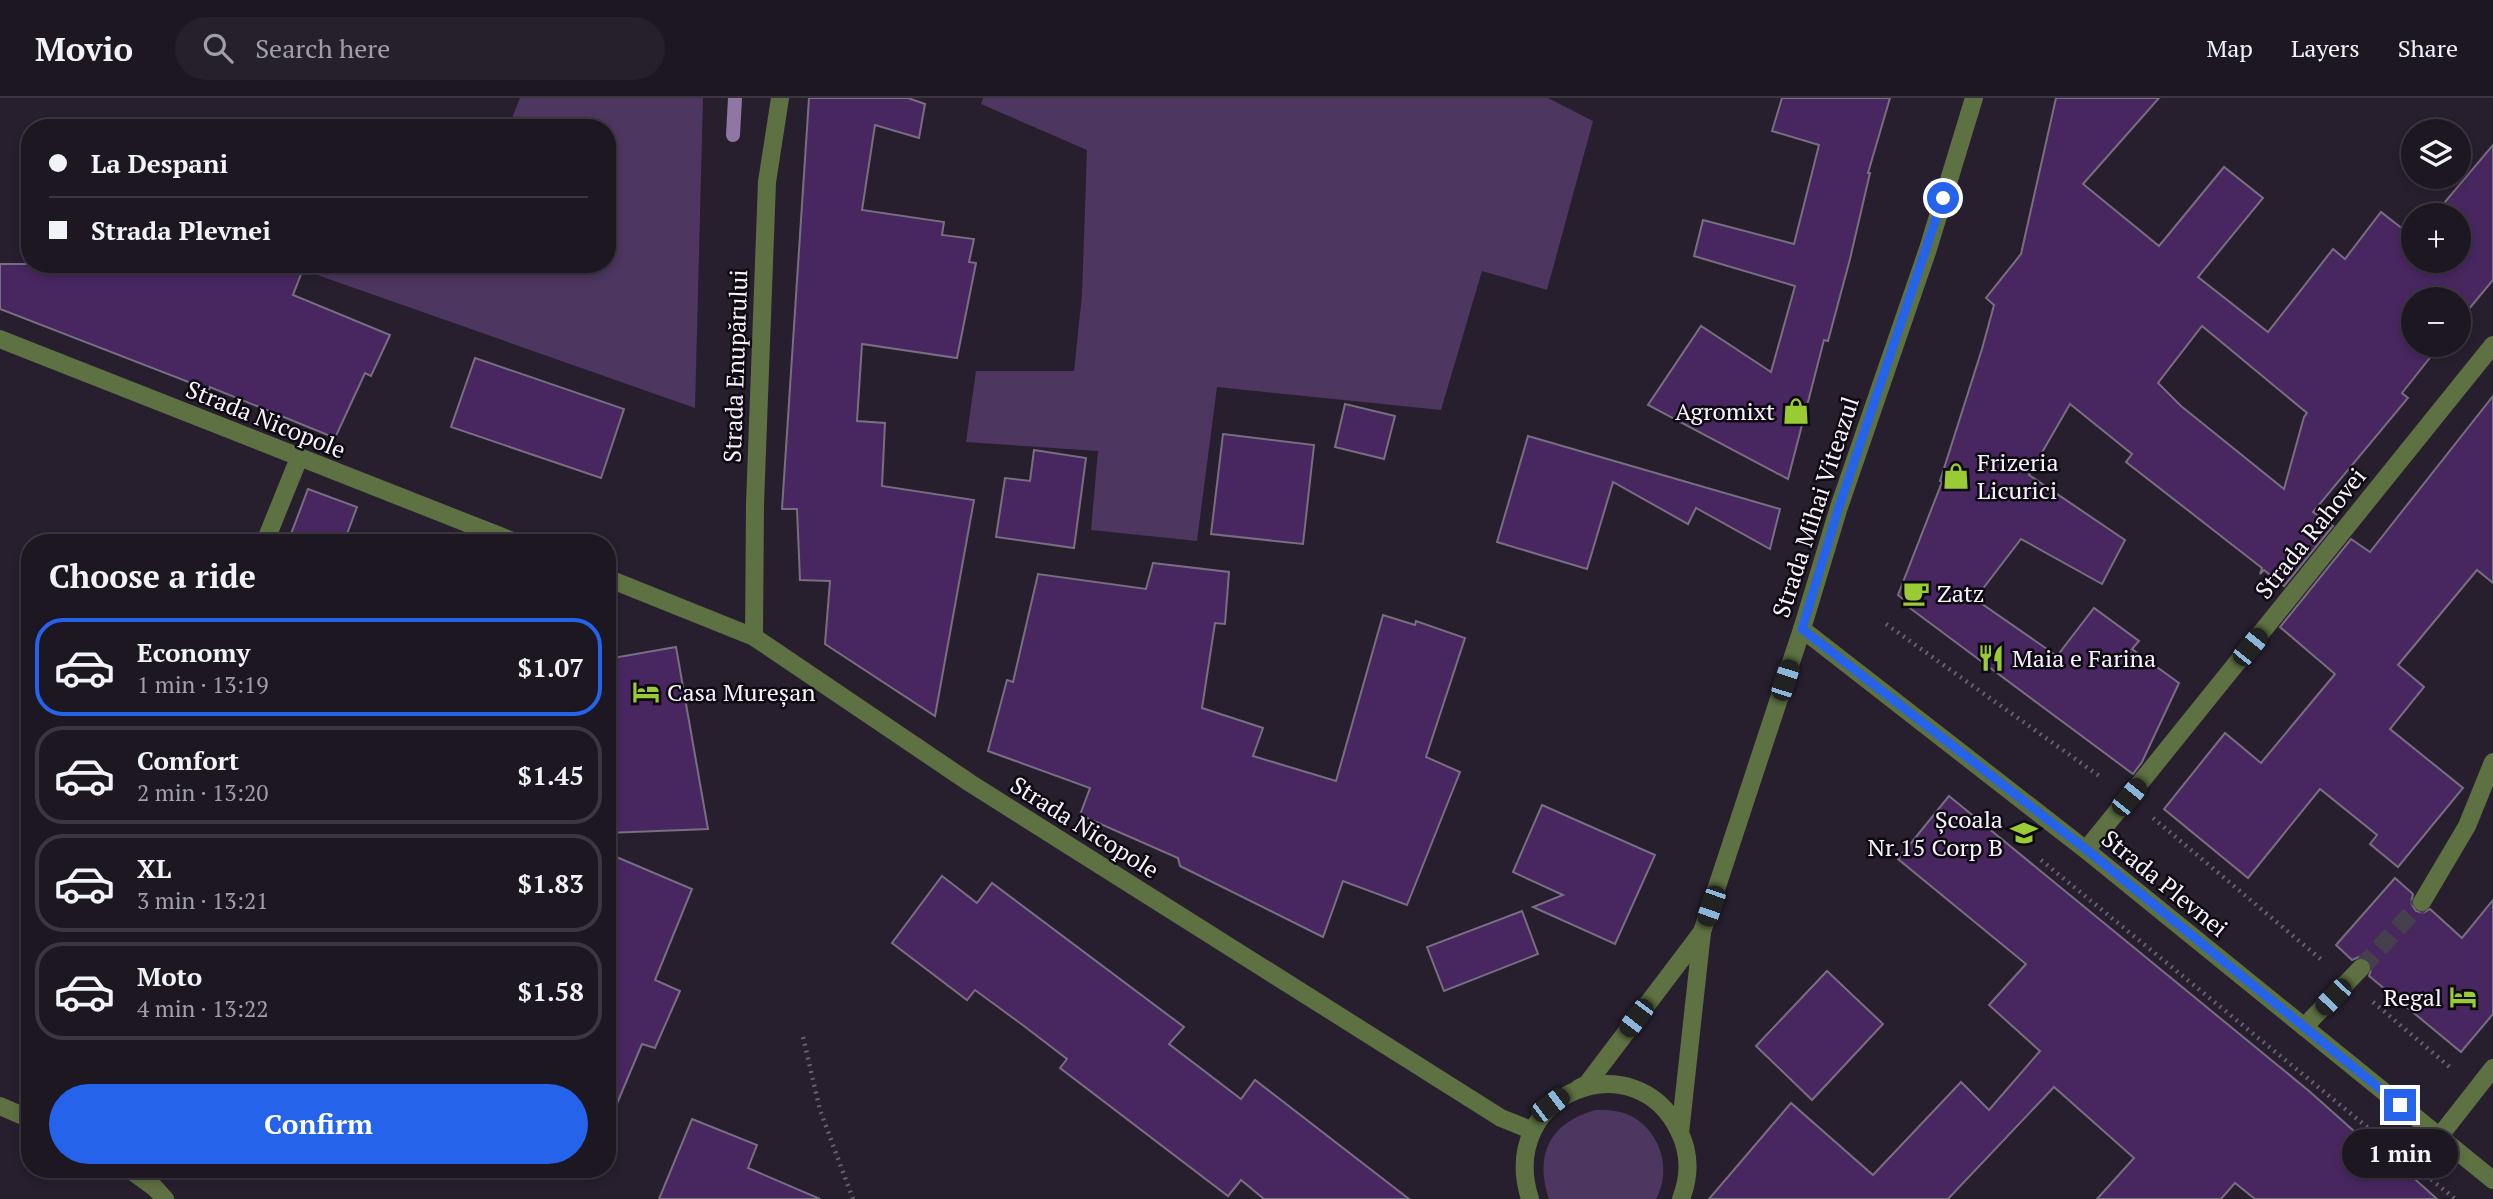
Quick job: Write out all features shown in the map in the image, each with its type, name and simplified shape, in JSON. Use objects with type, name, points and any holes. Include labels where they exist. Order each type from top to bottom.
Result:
[{"type":"street","name":"Strada Enupărului","points":[[754,637],[755,490],[766,195],[780,98]]},
{"type":"street","name":"Strada Mihai Viteazul","points":[[1680,1133],[1702,932],[1802,629],[1839,507],[1928,248],[1974,98]]},
{"type":"street","name":"Strada Nicopole","points":[[0,339],[494,534]]},
{"type":"street","name":"Strada Rahovei","points":[[2087,850],[2493,345]]},
{"type":"street","points":[[268,534],[299,458]]},
{"type":"street","name":"Strada Nicopole","points":[[616,582],[754,637],[1005,805],[1501,1118],[1531,1130]]},
{"type":"street","name":"Strada Plevnei","points":[[1802,629],[2087,850],[2493,1180]]},
{"type":"street","points":[[2422,902],[2467,825],[2493,762]]},
{"type":"street","name":"Strada Mihai Viteazul","points":[[1563,1096],[1587,1084],[1702,932]]},
{"type":"street","points":[[2304,1027],[2361,968]]},
{"type":"street","points":[[2439,1137],[2493,1068]]},
{"type":"street","points":[[1530,1199],[1525,1183],[1525,1147],[1539,1117],[1563,1096],[1588,1086],[1602,1084],[1630,1088],[1654,1100],[1665,1110],[1684,1143],[1688,1166],[1681,1199]]},
{"type":"street","points":[[0,1106],[21,1115]]},
{"type":"street","points":[[141,1178],[165,1199]]},
{"type":"path","points":[[1886,624],[2129,797],[2476,1089]]},
{"type":"path","points":[[2038,858],[2455,1199]]},
{"type":"path","points":[[803,1037],[820,1110],[853,1199]]},
{"type":"shaded area","points":[[520,98],[703,98],[695,408],[312,273],[616,273],[616,119],[512,119]]},
{"type":"shaded area","points":[[983,98],[1548,98],[1593,121],[1547,290],[1482,271],[1441,410],[1217,387],[1197,541],[1091,530],[1098,451],[966,442],[976,371],[1074,371],[1082,295],[1087,150],[981,104]]},
{"type":"shaded area","points":[[1595,1110],[1614,1111],[1633,1117],[1651,1133],[1657,1143],[1663,1165],[1661,1188],[1656,1199],[1549,1199],[1544,1168],[1545,1154],[1550,1142],[1567,1123]]},
{"type":"building","points":[[809,98],[908,98],[925,104],[919,138],[875,125],[862,210],[944,222],[942,235],[974,239],[969,262],[976,263],[957,358],[862,344],[857,421],[885,423],[882,486],[974,500],[935,716],[825,644],[830,581],[800,580],[797,509],[782,509]]},
{"type":"building","points":[[1782,98],[1890,98],[1868,173],[1850,259],[1828,341],[1824,340],[1788,479],[1648,405],[1701,326],[1771,372],[1795,286],[1694,256],[1703,220],[1794,244],[1819,145],[1772,131]]},
{"type":"building","points":[[2056,98],[2159,98],[2083,184],[2159,246],[2224,167],[2263,198],[2198,277],[2268,332],[2333,249],[2345,259],[2381,212],[2401,228],[2401,273],[2471,273],[2471,203],[2444,203],[2456,189],[2471,189],[2471,171],[2493,145],[2493,280],[2471,307],[2471,287],[2401,287],[2401,357],[2430,357],[2402,393],[2408,398],[2313,512],[2333,526],[2284,586],[2264,570],[2260,574],[2262,568],[2126,462],[2132,454],[2070,404],[2029,475],[2125,540],[2102,584],[2021,539],[1975,599],[2057,656],[2094,608],[2139,641],[2132,649],[2179,683],[2142,762],[2133,774],[1903,603],[1904,600],[1898,595],[1942,482],[1940,481],[1982,349],[1994,305],[1986,298],[2021,254]],"holes":[[[2202,326],[2307,413],[2284,489],[2181,406],[2158,383]]]},
{"type":"building","points":[[0,264],[21,264],[21,273],[302,273],[293,295],[390,335],[371,376],[365,373],[335,438],[210,387],[209,390],[0,309]]},
{"type":"building","points":[[475,358],[624,409],[601,478],[451,427]]},
{"type":"building","points":[[2493,396],[2493,583],[2477,570],[2398,665],[2424,687],[2390,729],[2463,788],[2398,867],[2370,844],[2377,835],[2320,789],[2248,878],[2164,809],[2225,733],[2261,763],[2335,674],[2280,627],[2351,539],[2370,552]]},
{"type":"building","points":[[1345,404],[1395,416],[1384,459],[1335,447]]},
{"type":"building","points":[[1223,434],[1314,445],[1303,544],[1211,534]]},
{"type":"building","points":[[1528,436],[1780,509],[1770,549],[1696,508],[1688,524],[1613,482],[1587,569],[1497,542]]},
{"type":"building","points":[[1034,450],[1086,458],[1074,548],[996,537],[1005,478],[1030,481]]},
{"type":"building","points":[[308,489],[357,507],[347,534],[291,534]]},
{"type":"building","points":[[1153,563],[1229,572],[1225,624],[1215,623],[1202,708],[1263,728],[1253,756],[1336,781],[1383,615],[1415,625],[1416,621],[1465,638],[1426,757],[1460,772],[1407,905],[1343,881],[1323,937],[1180,866],[1178,858],[1080,815],[1090,788],[988,751],[1007,680],[1013,682],[1038,574],[1146,589]]},
{"type":"building","points":[[676,647],[708,829],[616,833],[616,657]]},
{"type":"building","points":[[1949,796],[2309,1091],[2373,1148],[2376,1144],[2437,1199],[2255,1199],[2235,1183],[2221,1199],[2097,1199],[2134,1158],[2054,1087],[1948,1199],[1709,1199],[1791,1103],[1873,1175],[1961,1082],[1989,1110],[2040,1051],[1989,1005],[2026,964],[1898,859]]},
{"type":"building","points":[[1542,805],[1655,855],[1615,944],[1533,907],[1563,895],[1513,872]]},
{"type":"building","points":[[616,857],[692,889],[655,980],[680,991],[655,1048],[642,1044],[616,1106]]},
{"type":"building","points":[[942,876],[977,903],[992,883],[1184,1027],[1169,1044],[1241,1099],[1255,1080],[1409,1199],[1264,1199],[1241,1180],[1228,1196],[1060,1068],[1067,1059],[1024,1026],[975,990],[967,1000],[892,943]]},
{"type":"building","points":[[2395,878],[2413,894],[2411,903],[2416,911],[2423,913],[2430,909],[2462,938],[2493,900],[2493,1014],[2461,1052],[2369,976],[2372,966],[2368,959],[2359,957],[2352,960],[2336,945]]},
{"type":"building","points":[[1522,911],[1538,954],[1444,991],[1427,947]]},
{"type":"building","points":[[1827,971],[1883,1024],[1812,1100],[1756,1046]]},
{"type":"building","points":[[692,1119],[757,1145],[748,1168],[820,1199],[659,1199]]},
{"type":"waterway","points":[[733,135],[735,98]]},
{"type":"tunnel","points":[[2361,968],[2422,902]]},
{"type":"place","name":"Agromixt","points":[[1796,411]]},
{"type":"place","name":"Frizeria Licurici","points":[[1956,476]]},
{"type":"place","name":"Zatz","points":[[1916,593]]},
{"type":"place","name":"Maia e Farina","points":[[1991,658]]},
{"type":"place","name":"Casa Mureșan","points":[[646,692]]},
{"type":"place","name":"Școala Nr.15 Corp B","points":[[2024,833]]},
{"type":"place","name":"Regal","points":[[2463,997]]},
{"type":"route","points":[[1943,198],[1839,507],[1802,629],[2087,850],[2400,1105]]}]
